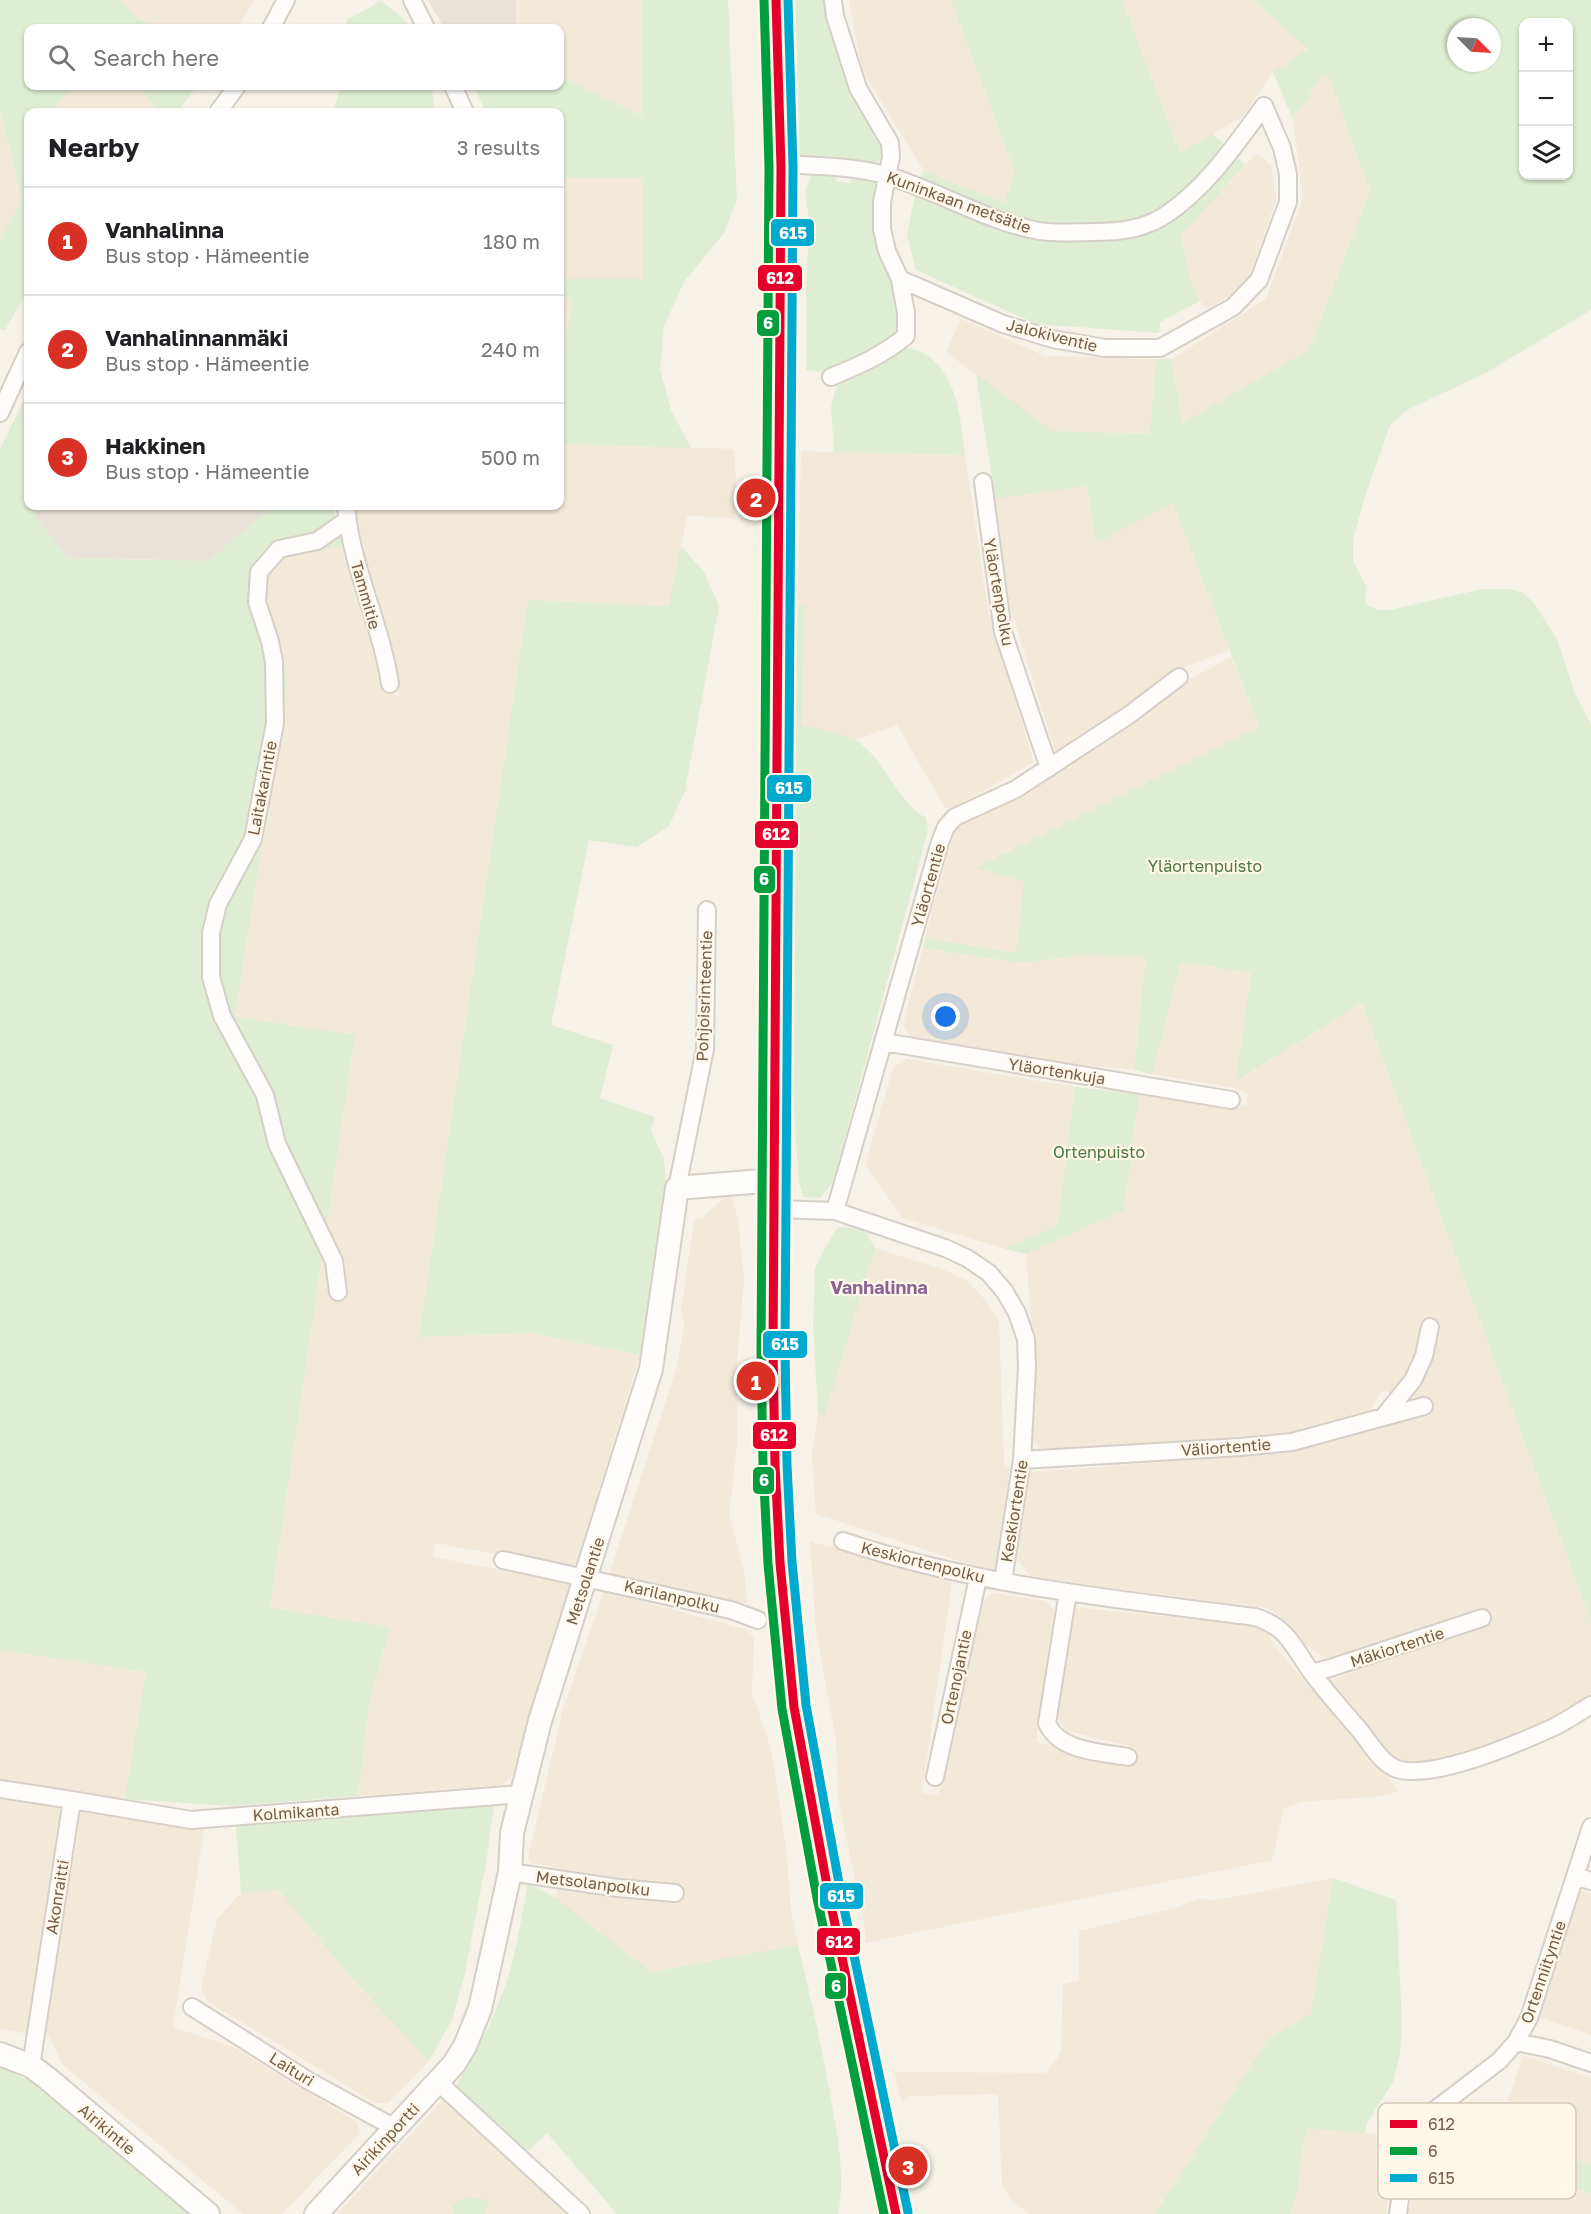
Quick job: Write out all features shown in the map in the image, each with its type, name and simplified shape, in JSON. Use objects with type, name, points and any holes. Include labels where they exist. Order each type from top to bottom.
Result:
[{"type":"highway","points":[[776,0],[781,164],[775,1465],[780,1563],[794,1707],[829,1896],[896,2214]]},
{"type":"street","points":[[273,24],[286,0]]},
{"type":"street","points":[[412,0],[424,24]]},
{"type":"street","points":[[831,377],[862,365],[906,336],[906,313],[900,279],[887,251],[882,229],[882,202],[891,157],[890,143],[858,88],[835,16],[833,0]]},
{"type":"street","points":[[221,108],[234,90]]},
{"type":"street","points":[[455,90],[463,108]]},
{"type":"street","name":"Kuninkaan metsätie","points":[[781,164],[834,167],[886,175],[999,219],[1040,231],[1114,232],[1142,227],[1166,215],[1188,198],[1224,158],[1264,106]]},
{"type":"street","name":"Jalokiventie","points":[[900,279],[1003,324],[1053,339],[1105,348],[1160,348],[1233,307],[1259,280],[1288,202],[1288,174],[1282,148],[1264,106]]},
{"type":"street","points":[[0,412],[24,361]]},
{"type":"street","name":"Yläortenpolku","points":[[983,482],[1003,632],[1049,768]]},
{"type":"street","name":"Tammitie","points":[[346,513],[360,576],[387,666],[390,684]]},
{"type":"street","name":"Laitakarintie","points":[[338,1292],[334,1261],[276,1144],[265,1095],[222,1016],[211,977],[211,933],[218,904],[253,839],[275,723],[274,662],[270,641],[257,602],[259,572],[279,549],[318,541],[346,513]]},
{"type":"street","name":"Yläortentie","points":[[835,1210],[946,826],[956,817],[1016,789],[1049,768],[1129,715],[1179,677]]},
{"type":"street","name":"Pohjoisrinteentie","points":[[677,1188],[705,1049],[707,910]]},
{"type":"street","name":"Yläortenkuja","points":[[884,1042],[1231,1100]]},
{"type":"street","points":[[677,1188],[775,1195]]},
{"type":"street","name":"Metsolantie","points":[[454,2064],[465,2046],[480,2009],[510,1872],[512,1833],[540,1721],[651,1370],[677,1188]]},
{"type":"street","name":"Keskiortentie","points":[[775,1195],[835,1210],[945,1248],[989,1273],[1005,1292],[1017,1313],[1026,1339],[1027,1367],[1022,1460],[1003,1581],[1255,1617],[1270,1622],[1283,1631],[1312,1673],[1378,1753],[1391,1766],[1403,1771],[1438,1769],[1506,1748],[1554,1727],[1591,1705]]},
{"type":"street","points":[[1384,1416],[1413,1380],[1424,1356],[1430,1327]]},
{"type":"street","name":"Väliortentie","points":[[1022,1460],[1292,1442],[1424,1406]]},
{"type":"street","name":"Keskiortenpolku","points":[[843,1541],[978,1578],[1003,1581]]},
{"type":"street","name":"Karilanpolku","points":[[503,1560],[731,1610],[758,1620]]},
{"type":"street","name":"Ortenojantie","points":[[935,1777],[978,1578]]},
{"type":"street","points":[[1068,1592],[1047,1723],[1052,1734],[1061,1741],[1073,1746],[1128,1758]]},
{"type":"street","name":"Mäkiortentie","points":[[1312,1673],[1482,1618]]},
{"type":"street","points":[[0,1789],[72,1800]]},
{"type":"street","name":"Kolmikanta","points":[[72,1800],[191,1820],[521,1794]]},
{"type":"street","name":"Akonraitti","points":[[31,2066],[72,1800]]},
{"type":"street","name":"Ortenniityntie","points":[[1444,2103],[1479,2077],[1516,2042],[1529,2018],[1583,1879],[1591,1827]]},
{"type":"street","name":"Metsolanpolku","points":[[510,1872],[607,1887],[675,1893]]},
{"type":"street","name":"Laituri","points":[[192,2007],[309,2081],[395,2128]]},
{"type":"street","points":[[1516,2042],[1550,2049],[1591,2063]]},
{"type":"street","name":"Airikintie","points":[[0,2054],[31,2066],[208,2214]]},
{"type":"street","name":"Airikinportti","points":[[316,2214],[454,2064]]},
{"type":"street","points":[[438,2082],[580,2214]]},
{"type":"street","name":"Ortenniityntie","points":[[1398,2214],[1400,2199]]},
{"type":"shaded area","points":[[120,0],[254,0],[239,24],[149,24],[138,18]]},
{"type":"shaded area","points":[[428,0],[516,0],[516,24],[442,24]]},
{"type":"shaded area","points":[[516,0],[642,0],[642,116],[564,78],[564,24],[516,24]]},
{"type":"shaded area","points":[[849,0],[951,0],[1015,173],[1004,203],[924,171],[862,69]]},
{"type":"shaded area","points":[[1122,0],[1253,0],[1308,49],[1273,72],[1242,117],[1180,153]]},
{"type":"shaded area","points":[[1328,73],[1370,191],[1309,350],[1182,423],[1172,359],[1266,299],[1303,198],[1293,120],[1322,76]]},
{"type":"shaded area","points":[[70,90],[143,90],[155,108],[53,108]]},
{"type":"shaded area","points":[[0,112],[22,199],[0,240]]},
{"type":"shaded area","points":[[1256,153],[1271,165],[1276,200],[1246,285],[1206,310],[1192,287],[1181,235]]},
{"type":"shaded area","points":[[643,177],[643,279],[564,279],[565,178]]},
{"type":"shaded area","points":[[564,297],[572,297],[564,354]]},
{"type":"shaded area","points":[[961,319],[1045,356],[1156,359],[1150,434],[1053,431],[946,352]]},
{"type":"shaded area","points":[[24,398],[24,510],[334,510],[344,546],[252,562],[0,556],[0,454]]},
{"type":"shaded area","points":[[564,444],[734,449],[736,484],[734,518],[687,516],[670,606],[528,600],[419,1337],[530,1333],[640,1355],[576,1564],[569,1567],[435,1543],[433,1557],[566,1582],[570,1586],[511,1777],[502,1785],[358,1796],[369,1705],[390,1627],[270,1609],[355,1035],[235,1017],[288,680],[252,562],[344,546],[384,693],[400,697],[359,544],[354,510],[564,510]]},
{"type":"shaded area","points":[[801,451],[965,455],[988,610],[1034,762],[958,805],[946,809],[897,725],[855,740],[802,725],[805,607],[798,604]]},
{"type":"shaded area","points":[[1087,486],[1096,543],[1173,502],[1229,650],[1181,668],[1116,719],[1063,751],[1055,751],[1010,606],[995,499]]},
{"type":"shaded area","points":[[1231,657],[1259,727],[977,866],[1024,882],[1017,953],[925,938],[955,826],[1018,797],[1179,685]]},
{"type":"shaded area","points":[[923,948],[1022,963],[1082,955],[1146,957],[1134,1070],[1070,1064],[911,1037],[903,1026]]},
{"type":"shaded area","points":[[1180,962],[1251,973],[1237,1081],[1362,1003],[1591,1621],[1591,1697],[1541,1725],[1474,1750],[1430,1763],[1408,1766],[1393,1758],[1328,1681],[1487,1623],[1479,1608],[1327,1660],[1303,1643],[1290,1624],[1268,1608],[1032,1578],[1017,1559],[1030,1472],[1287,1453],[1422,1415],[1415,1398],[1382,1391],[1370,1410],[1275,1436],[1042,1452],[1031,1436],[1031,1317],[1026,1254],[1124,1210],[1139,1094],[1246,1106],[1247,1093],[1235,1088],[1152,1074]]},
{"type":"shaded area","points":[[907,1059],[1075,1087],[1058,1225],[1005,1249],[903,1218],[865,1165],[893,1068]]},
{"type":"shaded area","points":[[727,1195],[732,1197],[738,1220],[744,1280],[735,1385],[737,1446],[729,1514],[744,1570],[747,1603],[609,1575],[676,1370],[685,1323],[681,1310],[694,1222],[696,1218],[701,1219]]},
{"type":"shaded area","points":[[875,1248],[942,1269],[968,1281],[986,1301],[999,1322],[1004,1465],[1011,1468],[996,1573],[816,1514],[812,1455],[818,1413],[825,1414]]},
{"type":"shaded area","points":[[810,1541],[952,1582],[922,1793],[939,1795],[981,1603],[993,1593],[1046,1601],[1056,1612],[1036,1742],[1131,1765],[1136,1748],[1065,1730],[1056,1716],[1074,1607],[1264,1627],[1276,1648],[1384,1771],[1398,1792],[1372,1797],[1301,1802],[1284,1808],[1272,1860],[865,1943],[865,1927],[838,1798],[836,1740],[816,1631]]},
{"type":"shaded area","points":[[604,1591],[744,1629],[754,1636],[752,1694],[771,1748],[786,1847],[791,1910],[798,1945],[651,1972],[556,1898],[561,1869],[532,1863],[528,1858],[563,1709]]},
{"type":"shaded area","points":[[0,1650],[146,1672],[125,1799],[0,1781]]},
{"type":"shaded area","points":[[0,1799],[64,1809],[28,2034],[0,2029]]},
{"type":"shaded area","points":[[81,1811],[204,1830],[173,2027],[233,2047],[357,2122],[360,2133],[282,2214],[243,2214],[63,2065],[46,2030]]},
{"type":"shaded area","points":[[1333,1878],[1311,2014],[1268,2039],[1155,2214],[1029,2214],[1012,2201],[1002,2184],[998,2094],[909,2096],[902,2103],[894,2072],[1045,2073],[1061,2051],[1063,1984],[1079,1980],[1079,1931],[1175,1908],[1197,1899],[1216,1900]]},
{"type":"shaded area","points":[[279,1890],[355,1982],[429,2061],[388,2103],[375,2103],[207,2001],[201,1988],[217,1919],[241,1893]]},
{"type":"shaded area","points":[[1577,1890],[1591,1894],[1591,2035],[1535,2016]]},
{"type":"shaded area","points":[[1523,2056],[1591,2078],[1591,2165],[1576,2160],[1576,2103],[1507,2103]]},
{"type":"shaded area","points":[[455,2087],[591,2214],[337,2214]]},
{"type":"shaded area","points":[[1306,2127],[1378,2134],[1378,2199],[1388,2199],[1386,2214],[1290,2214],[1297,2194]]},
{"type":"shaded area","points":[[1576,2189],[1591,2193],[1591,2214],[1409,2214],[1411,2199],[1576,2199]]},
{"type":"green space","points":[[0,0],[120,0],[138,18],[149,24],[24,24],[24,90],[70,90],[53,108],[24,108],[24,296],[5,330],[0,329],[0,240],[22,199],[0,112]]},
{"type":"green space","points":[[642,0],[728,0],[737,200],[724,233],[684,282],[664,326],[660,369],[671,410],[691,448],[564,444],[564,355],[572,298],[564,297],[564,279],[643,279],[643,178],[564,179],[564,108],[484,108],[475,90],[564,90],[564,78],[642,116]]},
{"type":"green space","points":[[787,0],[826,0],[883,145],[883,157],[877,162],[865,164],[802,160],[793,152]]},
{"type":"green space","points":[[951,0],[1122,0],[1180,153],[1213,134],[1245,165],[1181,235],[1192,287],[1200,301],[1160,322],[1159,333],[1036,324],[916,270],[907,235],[914,199],[924,171],[1004,203],[1015,173]]},
{"type":"green space","name":"Yläortenpuisto","points":[[1253,0],[1591,0],[1591,310],[1486,373],[1407,410],[1390,425],[1353,539],[1353,561],[1366,586],[1367,605],[1379,610],[1389,610],[1483,589],[1510,589],[1523,593],[1534,603],[1557,639],[1574,691],[1591,725],[1591,1621],[1362,1003],[1236,1081],[1251,973],[1181,962],[1152,1074],[1134,1070],[1146,957],[1082,955],[1022,963],[923,948],[925,938],[1016,953],[1024,882],[976,867],[1259,727],[1173,503],[1096,543],[1087,486],[995,499],[976,374],[1053,431],[1150,434],[1156,359],[1172,359],[1182,423],[1309,350],[1370,191],[1328,74],[1322,76],[1293,120],[1273,72],[1308,49]]},
{"type":"green space","points":[[381,1],[404,19],[407,24],[347,24],[347,20]]},
{"type":"green space","points":[[143,90],[194,90],[181,108],[155,108]]},
{"type":"green space","points":[[340,90],[432,90],[434,108],[334,108]]},
{"type":"green space","points":[[820,170],[835,173],[837,181],[850,183],[852,177],[876,181],[896,278],[899,332],[894,338],[833,373],[806,370],[806,278],[810,226],[805,191],[811,177]]},
{"type":"green space","points":[[905,348],[924,353],[936,362],[944,373],[956,399],[965,455],[834,452],[831,406],[837,385],[873,369]]},
{"type":"green space","points":[[22,404],[24,510],[35,510],[36,517],[68,558],[208,561],[267,510],[334,510],[344,546],[253,562],[288,679],[235,1017],[355,1035],[270,1608],[390,1627],[369,1705],[358,1796],[230,1806],[125,1799],[146,1672],[0,1650],[0,449]]},
{"type":"green space","points":[[681,546],[704,572],[719,606],[685,791],[669,826],[637,847],[589,840],[551,1025],[613,1045],[600,1098],[655,1117],[651,1130],[664,1159],[666,1186],[640,1355],[530,1333],[419,1337],[528,600],[669,606]]},
{"type":"green space","points":[[798,604],[805,607],[802,725],[845,736],[857,741],[867,749],[907,801],[926,818],[928,830],[833,1182],[820,1198],[803,1197],[799,1182],[789,1041],[791,771]]},
{"type":"green space","name":"Ortenpuisto","points":[[1075,1087],[1139,1094],[1124,1210],[1026,1254],[1005,1249],[1058,1225]]},
{"type":"green space","points":[[838,1227],[864,1229],[875,1248],[825,1415],[818,1413],[813,1324],[815,1269]]},
{"type":"green space","points":[[494,1804],[486,1863],[465,1973],[452,2020],[429,2061],[355,1982],[279,1890],[241,1893],[236,1826]]},
{"type":"green space","points":[[1333,1878],[1396,1900],[1402,2023],[1400,2055],[1393,2082],[1367,2123],[1365,2133],[1306,2128],[1297,2194],[1290,2214],[1155,2214],[1268,2039],[1311,2014]]},
{"type":"green space","points":[[528,1883],[556,1898],[651,1972],[798,1945],[838,2139],[841,2184],[838,2214],[617,2214],[547,2133],[526,2153],[455,2087],[482,2041],[508,1979]]},
{"type":"green space","points":[[0,2067],[38,2085],[192,2214],[0,2214]]},
{"type":"green space","points":[[1576,2160],[1591,2165],[1591,2193],[1576,2189]]},
{"type":"green space","points":[[469,2197],[484,2199],[489,2203],[485,2214],[453,2214],[453,2204]]},
{"type":"transit line","name":"6","points":[[764,0],[769,167],[761,1350],[768,1564],[782,1709],[817,1898],[884,2214]]},
{"type":"transit line","name":"612","points":[[776,0],[781,167],[773,1350],[780,1563],[794,1707],[829,1896],[896,2214]]},
{"type":"transit line","name":"615","points":[[788,0],[793,167],[785,1350],[792,1562],[806,1705],[841,1894],[908,2212]]},
{"type":"place","name":"Vanhalinnanmäki","points":[[756,498]]},
{"type":"place","name":"Vanhalinna","points":[[756,1381]]},
{"type":"place","name":"Hakkinen","points":[[908,2166]]},
{"type":"district","name":"Vanhalinna","points":[[879,1288]]}]
